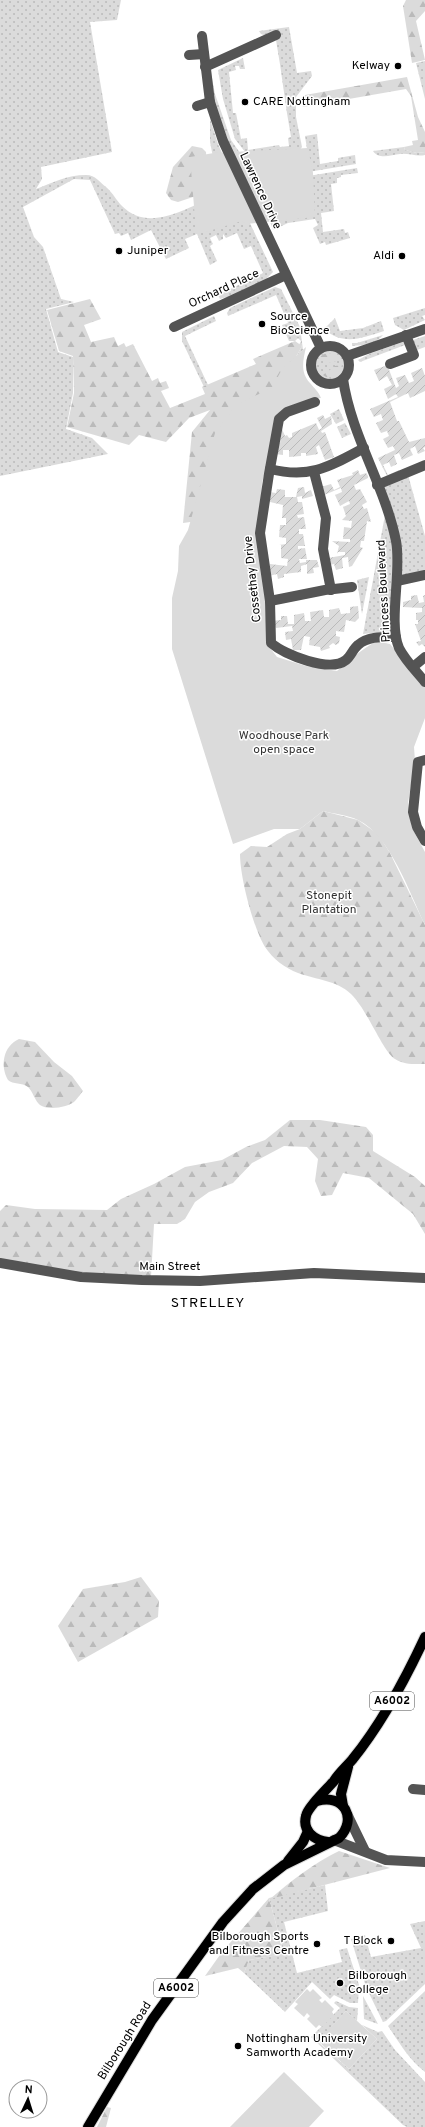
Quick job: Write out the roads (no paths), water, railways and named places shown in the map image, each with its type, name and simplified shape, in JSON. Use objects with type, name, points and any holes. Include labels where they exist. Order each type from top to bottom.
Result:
[{"type":"main road","name":"Bilborough Road","points":[[88,2127],[152,2020],[223,1922],[253,1889],[284,1865],[298,1850],[308,1830],[305,1817],[312,1805],[352,1760],[396,1695],[425,1637]]},
{"type":"main road","name":"Bilborough Road","points":[[284,1865],[339,1838],[345,1832],[348,1826],[346,1811],[341,1794],[342,1786],[352,1760]]},
{"type":"main road","points":[[317,1801],[331,1799],[346,1811]]},
{"type":"main road","points":[[308,1830],[318,1840],[331,1841]]},
{"type":"street","name":"Lawrence Drive","points":[[202,36],[210,102],[223,141],[321,348]]},
{"type":"street","points":[[205,67],[276,36]]},
{"type":"street","points":[[189,56],[204,54]]},
{"type":"street","points":[[197,106],[210,102]]},
{"type":"street","name":"Orchard Place","points":[[174,327],[286,275]]},
{"type":"street","points":[[347,356],[425,329]]},
{"type":"street","points":[[390,364],[414,356],[406,335]]},
{"type":"street","points":[[336,346],[347,356],[349,368],[343,379],[331,384],[318,380],[311,370],[312,357],[321,348],[336,346]]},
{"type":"street","name":"Princess Boulevard","points":[[343,379],[346,402],[377,484],[396,543],[396,637],[404,656],[425,682]]},
{"type":"street","name":"Princess Boulevard","points":[[331,384],[346,402]]},
{"type":"street","name":"Cossethay Drive","points":[[315,402],[287,412],[279,419],[260,533],[270,601],[271,643],[280,651],[303,660],[336,664],[346,660],[358,645],[366,640],[376,637],[396,637]]},
{"type":"street","points":[[270,469],[289,474],[314,472],[364,448]]},
{"type":"street","points":[[377,484],[425,465]]},
{"type":"street","points":[[314,472],[326,518],[323,549],[331,590]]},
{"type":"street","points":[[397,582],[425,575]]},
{"type":"street","points":[[270,601],[352,587]]},
{"type":"street","points":[[413,667],[425,657]]},
{"type":"street","points":[[424,837],[417,827],[413,812],[418,762],[425,760]]},
{"type":"street","name":"Main Street","points":[[0,1263],[81,1277],[148,1281],[200,1281],[314,1274],[425,1278]]},
{"type":"street","points":[[413,1789],[425,1790]]},
{"type":"street","points":[[346,1811],[365,1851]]},
{"type":"street","points":[[331,1841],[365,1851],[386,1860],[425,1862]]},
{"type":"place","name":"Kelway","points":[[398,66]]},
{"type":"place","name":"CARE Nottingham","points":[[245,102]]},
{"type":"place","name":"Juniper","points":[[119,251]]},
{"type":"place","name":"Aldi","points":[[402,256]]},
{"type":"place","name":"Source BioScience","points":[[262,324]]},
{"type":"place","name":"T Block","points":[[391,1941]]},
{"type":"place","name":"Bilborough Sports and Fitness Centre","points":[[317,1944]]},
{"type":"place","name":"Bilborough College","points":[[340,1983]]},
{"type":"place","name":"Nottingham University Samworth Academy","points":[[238,2046]]},
{"type":"district","name":"STRELLEY","points":[[208,1303]]},
{"type":"park label","name":"Woodhouse Park open space","points":[[284,743]]},
{"type":"park label","name":"Stonepit Plantation","points":[[329,903]]}]
